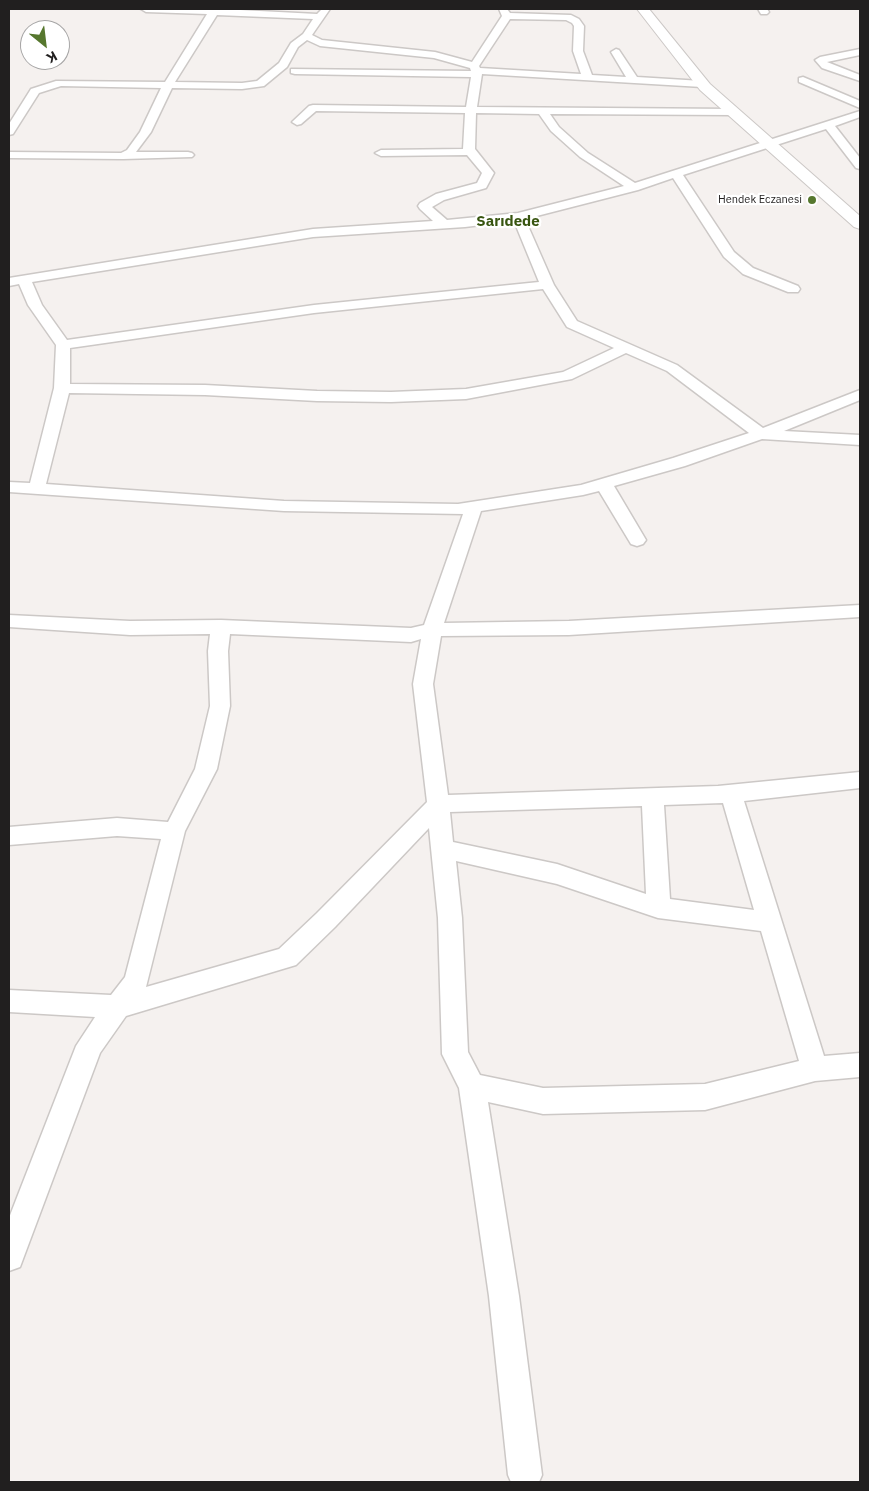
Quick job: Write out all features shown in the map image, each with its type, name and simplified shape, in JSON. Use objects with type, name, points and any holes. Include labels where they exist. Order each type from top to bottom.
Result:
[{"type":"main road","points":[[643,9],[702,84],[860,224]]},
{"type":"street","points":[[146,9],[323,13]]},
{"type":"street","points":[[123,156],[131,152],[146,132],[169,84],[209,18],[216,11]]},
{"type":"street","points":[[443,224],[424,206],[440,197],[482,186],[488,173],[475,159],[469,149],[471,110],[476,70],[505,12],[568,18],[576,21],[580,26],[578,51],[587,76]]},
{"type":"street","points":[[9,132],[35,91],[60,83],[242,86],[260,84],[283,65],[294,45],[306,36],[323,13]]},
{"type":"street","points":[[306,36],[320,43],[435,55],[476,70]]},
{"type":"street","points":[[616,52],[632,78]]},
{"type":"street","points":[[860,52],[820,60],[826,66],[860,78]]},
{"type":"street","points":[[295,71],[476,70],[632,78],[702,84]]},
{"type":"street","points":[[803,80],[860,105]]},
{"type":"street","points":[[297,122],[313,108],[733,112]]},
{"type":"street","points":[[543,111],[555,129],[584,155],[634,187]]},
{"type":"street","points":[[9,282],[313,233],[518,217],[634,187],[860,114]]},
{"type":"street","points":[[829,125],[860,166]]},
{"type":"street","points":[[381,153],[471,152]]},
{"type":"street","points":[[9,155],[188,155]]},
{"type":"street","points":[[677,174],[729,254],[748,271],[793,289]]},
{"type":"street","points":[[518,217],[547,285],[572,324],[672,368],[761,434],[860,440]]},
{"type":"street","points":[[24,280],[35,305],[63,345],[62,388],[37,488]]},
{"type":"street","points":[[63,345],[314,309],[547,285]]},
{"type":"street","points":[[62,388],[206,390],[391,397],[466,394],[568,376],[625,348]]},
{"type":"street","points":[[9,488],[37,488],[284,506],[458,509],[583,490],[680,462],[761,434],[860,395]]},
{"type":"street","points":[[604,484],[637,540]]},
{"type":"street","points":[[474,506],[432,630],[423,684],[450,918],[455,1054],[472,1086],[504,1296],[525,1475]]},
{"type":"street","points":[[9,621],[130,628],[221,627],[411,635],[432,630],[569,628],[860,611]]},
{"type":"street","points":[[9,1256],[89,1046],[136,981],[174,831],[206,769],[220,706],[218,651],[221,627]]},
{"type":"street","points":[[9,1001],[117,1007],[287,957],[326,920],[438,804],[731,794],[860,780]]},
{"type":"street","points":[[731,794],[815,1069]]},
{"type":"street","points":[[653,797],[658,908]]},
{"type":"street","points":[[9,836],[117,827],[174,831]]},
{"type":"street","points":[[442,849],[557,874],[658,908],[770,922]]},
{"type":"street","points":[[472,1086],[543,1101],[705,1097],[815,1069],[860,1065]]},
{"type":"place","name":"Hendek Eczanesi","points":[[812,200]]},
{"type":"district","name":"Sarıdede","points":[[508,222]]}]
